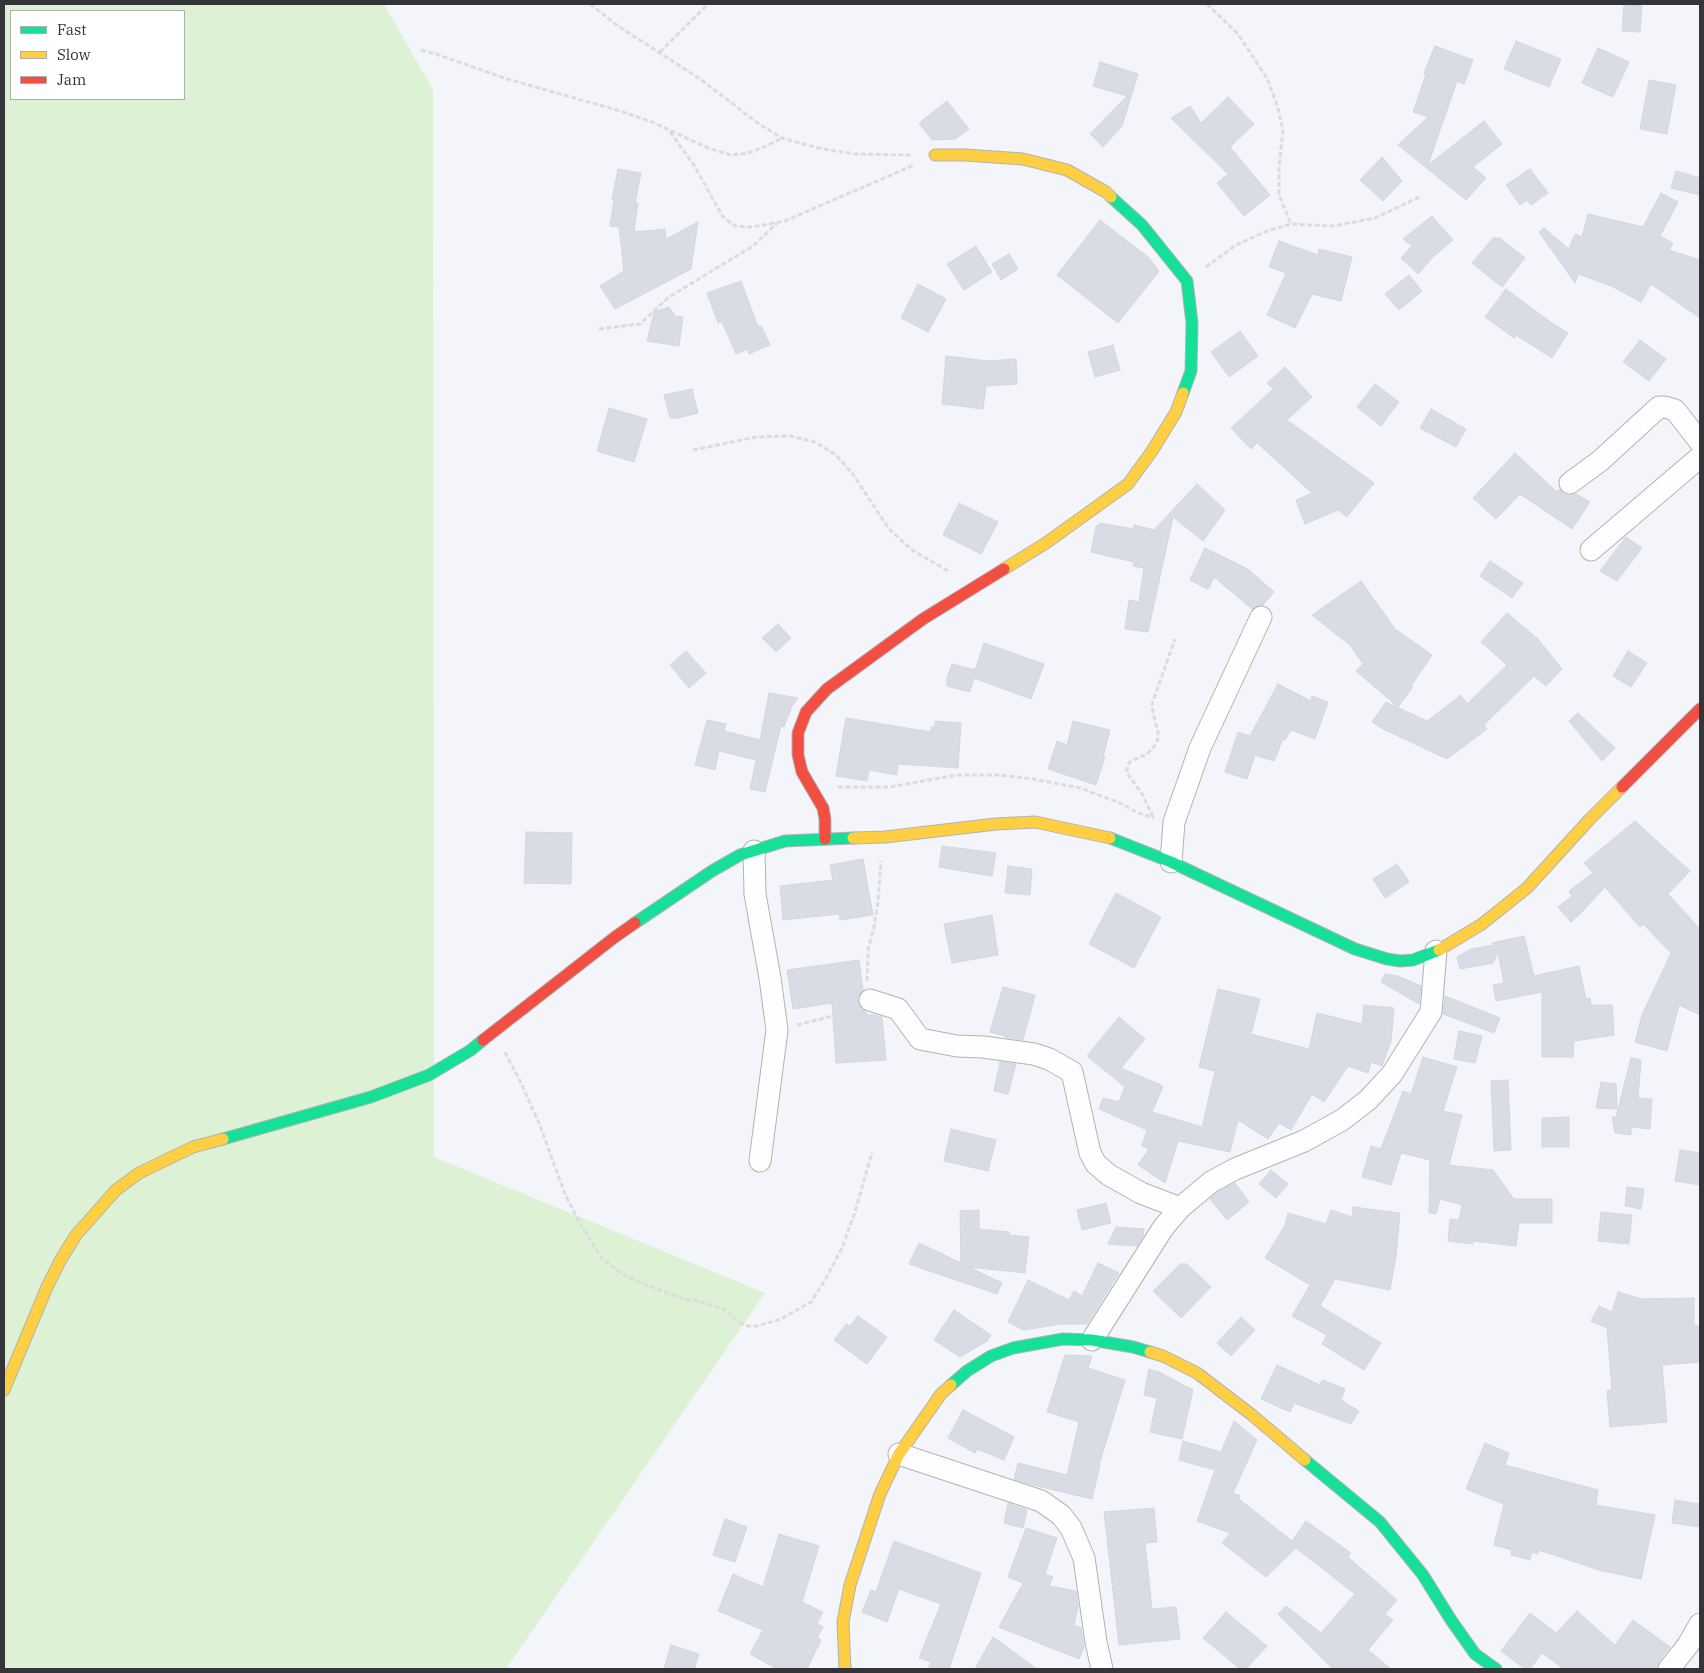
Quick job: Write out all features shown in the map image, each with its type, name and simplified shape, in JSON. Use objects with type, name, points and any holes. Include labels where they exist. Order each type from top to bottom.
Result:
[{"type":"street","points":[[825,839],[823,808],[802,772],[798,733],[806,712],[827,689],[923,619],[1046,543],[1128,484],[1152,451],[1176,412],[1191,371],[1192,323],[1187,280],[1142,225],[1106,192],[1067,170],[1024,159],[965,154],[935,155]]},
{"type":"street","points":[[1570,483],[1600,461],[1659,408],[1665,407],[1675,410],[1700,442]]},
{"type":"street","points":[[1591,550],[1700,457]]},
{"type":"street","points":[[1171,862],[1164,820],[1261,617]]},
{"type":"street","points":[[4,1390],[47,1287],[60,1261],[76,1235],[116,1190],[139,1174],[193,1147],[371,1097],[429,1076],[471,1050],[615,937],[712,871],[740,855],[785,841],[885,837],[996,824],[1035,822],[1117,840],[1171,862],[1355,948],[1387,959],[1413,960],[1436,951],[1482,924],[1527,888],[1589,820],[1700,709]]},
{"type":"street","points":[[754,851],[755,894],[777,1030],[760,1161]]},
{"type":"street","points":[[1092,1340],[1163,1228],[1180,1208],[1211,1182],[1235,1169],[1304,1140],[1342,1120],[1368,1100],[1392,1074],[1431,1012],[1436,951]]},
{"type":"street","points":[[870,1000],[898,1009],[920,1039],[958,1046],[1034,1054],[1072,1072],[1090,1153],[1096,1164],[1109,1175],[1141,1192],[1180,1208]]},
{"type":"street","points":[[845,1669],[843,1622],[850,1585],[880,1494],[899,1454],[941,1394],[967,1371],[991,1356],[1013,1348],[1063,1339],[1092,1340],[1133,1347],[1163,1356],[1197,1374],[1252,1416],[1380,1522],[1423,1575],[1475,1654],[1496,1669]]},
{"type":"street","points":[[899,1454],[1041,1501],[1061,1515],[1071,1528],[1084,1558],[1096,1642],[1102,1669]]},
{"type":"street","points":[[1669,1669],[1688,1645],[1700,1624]]},
{"type":"path","points":[[590,4],[618,26],[700,79],[758,124],[782,138],[818,148],[855,154],[935,155]]},
{"type":"path","points":[[660,52],[708,4]]},
{"type":"path","points":[[1207,4],[1238,34],[1267,78],[1277,105],[1283,130],[1279,167],[1279,194],[1291,224]]},
{"type":"path","points":[[420,50],[507,79],[617,110],[652,122],[708,148],[732,154],[764,147],[782,138]]},
{"type":"path","points":[[669,130],[694,165],[723,217],[735,226],[752,227],[785,222],[935,155]]},
{"type":"path","points":[[1187,280],[1236,245],[1267,230],[1291,224],[1333,226],[1375,218],[1422,196]]},
{"type":"path","points":[[599,329],[640,324],[669,296],[753,246],[777,223]]},
{"type":"path","points":[[693,450],[756,437],[790,436],[815,442],[836,455],[847,467],[889,529],[912,550],[944,569],[978,584]]},
{"type":"path","points":[[1164,820],[1127,773],[1127,766],[1131,761],[1147,754],[1154,747],[1158,739],[1158,732],[1152,714],[1152,704],[1176,639]]},
{"type":"path","points":[[809,786],[890,787],[957,775],[1008,776],[1080,788],[1120,803],[1136,812],[1164,820]]},
{"type":"path","points":[[777,1030],[858,1010],[870,1000],[866,974],[868,950],[878,902],[880,869],[885,837]]},
{"type":"path","points":[[494,1032],[524,1089],[565,1194],[581,1225],[602,1257],[622,1274],[684,1299],[726,1310],[738,1322],[748,1326],[757,1326],[781,1319],[811,1302],[842,1248],[855,1212],[872,1152]]},
{"type":"green space","points":[[4,4],[384,4],[433,90],[434,1157],[765,1293],[506,1669],[4,1669]]},
{"type":"building","points":[[1624,4],[1642,6],[1640,32],[1622,31]]},
{"type":"building","points":[[1516,41],[1561,59],[1549,87],[1504,69]]},
{"type":"building","points":[[1435,46],[1473,60],[1464,84],[1457,81],[1428,165],[1484,121],[1502,144],[1473,167],[1486,178],[1466,200],[1398,145],[1428,117],[1413,112],[1426,74],[1424,73]]},
{"type":"building","points":[[1598,48],[1629,62],[1613,97],[1582,83]]},
{"type":"building","points":[[1100,62],[1138,74],[1122,126],[1103,147],[1090,134],[1127,96],[1093,86]]},
{"type":"building","points":[[1649,80],[1676,85],[1667,134],[1640,129]]},
{"type":"building","points":[[1228,97],[1254,124],[1230,147],[1270,195],[1244,216],[1217,183],[1228,174],[1171,118],[1190,106],[1201,123]]},
{"type":"building","points":[[947,101],[969,129],[955,139],[932,140],[919,123]]},
{"type":"building","points":[[1382,157],[1402,181],[1383,201],[1360,180]]},
{"type":"building","points":[[618,169],[641,173],[635,203],[638,203],[634,232],[665,229],[666,239],[698,222],[691,269],[615,309],[600,286],[624,271],[619,227],[610,226],[614,200],[612,199]]},
{"type":"building","points":[[1530,169],[1548,193],[1531,205],[1527,200],[1520,205],[1506,185]]},
{"type":"building","points":[[1676,171],[1700,178],[1700,195],[1671,188]]},
{"type":"building","points":[[1661,193],[1678,202],[1660,236],[1673,243],[1669,250],[1700,260],[1700,318],[1651,284],[1641,302],[1611,286],[1578,274],[1575,283],[1539,232],[1544,228],[1569,249],[1575,234],[1582,237],[1588,214],[1643,227]]},
{"type":"building","points":[[1432,216],[1453,240],[1434,256],[1418,274],[1401,258],[1412,246],[1403,239]]},
{"type":"building","points":[[1100,220],[1148,257],[1159,271],[1118,323],[1057,275]]},
{"type":"building","points":[[1493,238],[1500,238],[1525,258],[1502,287],[1472,263]]},
{"type":"building","points":[[1279,241],[1318,255],[1319,249],[1352,257],[1341,301],[1312,294],[1295,328],[1267,315],[1286,273],[1269,267]]},
{"type":"building","points":[[976,246],[992,272],[964,290],[947,264]]},
{"type":"building","points":[[1009,254],[1018,269],[1001,280],[992,264]]},
{"type":"building","points":[[1409,275],[1422,291],[1399,310],[1385,294]]},
{"type":"building","points":[[741,281],[758,327],[761,326],[770,345],[749,354],[747,349],[736,354],[722,322],[718,323],[707,293]]},
{"type":"building","points":[[918,284],[946,299],[928,332],[901,318]]},
{"type":"building","points":[[1506,289],[1568,333],[1552,358],[1516,335],[1514,338],[1485,317]]},
{"type":"building","points":[[669,307],[675,316],[683,317],[679,346],[647,341],[654,312]]},
{"type":"building","points":[[1240,331],[1258,356],[1229,377],[1211,352]]},
{"type":"building","points":[[1640,340],[1666,359],[1649,381],[1623,362]]},
{"type":"building","points":[[1113,345],[1120,370],[1095,377],[1088,352]]},
{"type":"building","points":[[946,356],[988,361],[1016,359],[1017,384],[986,386],[983,409],[942,404]]},
{"type":"building","points":[[1285,367],[1312,397],[1287,420],[1374,483],[1347,517],[1338,510],[1305,524],[1296,500],[1312,493],[1257,443],[1251,449],[1231,428],[1273,389],[1267,383]]},
{"type":"building","points":[[1375,384],[1399,402],[1381,426],[1357,407]]},
{"type":"building","points":[[692,389],[698,413],[670,418],[664,395]]},
{"type":"building","points":[[609,408],[647,419],[634,462],[597,451]]},
{"type":"building","points":[[1431,409],[1466,429],[1456,447],[1420,428]]},
{"type":"building","points":[[1515,453],[1557,492],[1559,489],[1565,495],[1576,494],[1590,502],[1572,529],[1520,494],[1496,519],[1473,498]]},
{"type":"building","points":[[1197,484],[1225,510],[1203,541],[1173,517],[1148,632],[1125,629],[1129,600],[1139,602],[1144,568],[1133,566],[1134,562],[1091,552],[1096,526],[1101,523],[1133,529],[1134,525],[1154,530]]},
{"type":"building","points":[[959,503],[998,522],[981,554],[943,535]]},
{"type":"building","points":[[1626,537],[1642,548],[1617,581],[1600,571]]},
{"type":"building","points":[[1205,548],[1248,569],[1274,592],[1263,605],[1252,609],[1214,577],[1208,589],[1190,580]]},
{"type":"building","points":[[1490,561],[1523,583],[1512,598],[1480,576]]},
{"type":"building","points":[[1361,581],[1395,629],[1432,655],[1411,686],[1413,687],[1398,707],[1356,671],[1363,664],[1351,646],[1312,615]]},
{"type":"building","points":[[1507,613],[1538,639],[1562,669],[1546,686],[1534,676],[1484,725],[1487,729],[1447,759],[1372,722],[1386,702],[1427,721],[1461,695],[1467,704],[1507,665],[1481,642]]},
{"type":"building","points":[[778,624],[791,638],[776,652],[762,638]]},
{"type":"building","points":[[984,643],[1044,664],[1031,699],[974,678],[970,692],[947,686],[947,678],[952,664],[975,670]]},
{"type":"building","points":[[686,651],[706,673],[689,688],[670,665]]},
{"type":"building","points":[[1628,651],[1647,663],[1631,687],[1613,676]]},
{"type":"building","points":[[1278,684],[1311,701],[1312,696],[1328,702],[1315,739],[1291,730],[1285,740],[1283,739],[1274,761],[1255,755],[1247,779],[1225,772],[1238,732],[1250,736]]},
{"type":"building","points":[[769,693],[798,698],[792,706],[784,727],[781,726],[765,792],[750,789],[756,760],[719,751],[715,770],[695,765],[707,720],[726,724],[724,731],[760,740]]},
{"type":"building","points":[[1578,713],[1615,748],[1602,761],[1569,721]]},
{"type":"building","points":[[846,718],[931,732],[931,727],[935,727],[935,721],[961,723],[958,768],[898,764],[897,775],[869,770],[867,781],[836,776]]},
{"type":"building","points":[[1073,721],[1110,730],[1103,757],[1105,757],[1096,785],[1048,769],[1057,741],[1067,745]]},
{"type":"building","points":[[1635,821],[1690,871],[1668,894],[1700,929],[1700,1015],[1679,1005],[1667,1051],[1635,1042],[1642,1015],[1671,953],[1643,924],[1640,927],[1605,887],[1571,922],[1558,907],[1572,896],[1569,891],[1593,873],[1584,863]]},
{"type":"building","points":[[526,832],[572,833],[571,884],[524,883]]},
{"type":"building","points":[[942,846],[996,853],[992,876],[939,867]]},
{"type":"building","points":[[863,859],[873,915],[840,920],[839,914],[783,920],[780,886],[833,880],[830,865]]},
{"type":"building","points":[[1397,864],[1409,882],[1385,898],[1373,879]]},
{"type":"building","points":[[1008,866],[1032,869],[1030,895],[1005,893]]},
{"type":"building","points":[[1116,893],[1161,917],[1134,968],[1089,944]]},
{"type":"building","points":[[992,915],[998,955],[952,963],[944,924]]},
{"type":"building","points":[[1524,936],[1534,976],[1579,966],[1586,999],[1590,998],[1591,1005],[1612,1005],[1614,1035],[1574,1041],[1573,1057],[1542,1057],[1542,992],[1496,1001],[1493,985],[1504,983],[1498,953],[1493,963],[1460,969],[1457,957],[1471,949],[1494,945],[1492,943]]},
{"type":"building","points":[[859,960],[863,990],[858,996],[858,1003],[867,1015],[882,1017],[886,1060],[836,1063],[832,1003],[793,1009],[787,970]]},
{"type":"building","points":[[1385,974],[1398,976],[1421,986],[1419,1004],[1381,982]]},
{"type":"building","points":[[1003,987],[1035,995],[1023,1040],[990,1032]]},
{"type":"building","points":[[1218,989],[1260,999],[1251,1034],[1309,1049],[1317,1013],[1362,1024],[1364,1005],[1394,1008],[1391,1041],[1382,1066],[1371,1062],[1368,1073],[1348,1066],[1324,1102],[1312,1094],[1291,1130],[1279,1123],[1268,1139],[1238,1120],[1230,1152],[1178,1141],[1165,1183],[1138,1165],[1149,1149],[1142,1146],[1147,1130],[1099,1109],[1103,1098],[1119,1102],[1125,1087],[1087,1056],[1119,1017],[1145,1039],[1121,1068],[1163,1086],[1152,1112],[1202,1127],[1215,1071],[1199,1067]]},
{"type":"building","points":[[1445,996],[1500,1018],[1494,1033],[1443,1014]]},
{"type":"building","points":[[1459,1031],[1482,1036],[1475,1063],[1454,1059]]},
{"type":"building","points":[[1423,1057],[1457,1067],[1443,1111],[1462,1115],[1449,1165],[1493,1170],[1514,1199],[1552,1199],[1552,1223],[1519,1223],[1516,1246],[1473,1241],[1473,1244],[1448,1241],[1450,1219],[1459,1220],[1462,1205],[1440,1199],[1436,1214],[1429,1213],[1430,1160],[1401,1153],[1391,1185],[1362,1177],[1371,1146],[1381,1149],[1403,1091],[1411,1094]]},
{"type":"building","points":[[1631,1058],[1641,1060],[1638,1098],[1652,1099],[1650,1129],[1631,1127],[1631,1135],[1615,1133],[1612,1117],[1616,1117]]},
{"type":"building","points":[[1000,1062],[1016,1064],[1008,1094],[994,1091]]},
{"type":"building","points":[[1508,1080],[1511,1150],[1494,1151],[1491,1081]]},
{"type":"building","points":[[1601,1082],[1616,1084],[1617,1109],[1596,1108]]},
{"type":"building","points":[[1569,1117],[1569,1147],[1542,1147],[1542,1118]]},
{"type":"building","points":[[951,1129],[996,1140],[988,1171],[944,1161]]},
{"type":"building","points":[[1680,1150],[1700,1153],[1700,1185],[1675,1181]]},
{"type":"building","points":[[1271,1170],[1288,1184],[1276,1198],[1259,1184]]},
{"type":"building","points":[[1235,1183],[1249,1202],[1227,1220],[1210,1199],[1218,1192]]},
{"type":"building","points":[[1627,1187],[1644,1189],[1641,1209],[1625,1206]]},
{"type":"building","points":[[1106,1203],[1111,1223],[1082,1230],[1077,1210]]},
{"type":"building","points":[[1353,1207],[1400,1213],[1396,1256],[1390,1290],[1335,1279],[1320,1306],[1381,1343],[1364,1370],[1322,1344],[1327,1335],[1292,1316],[1310,1285],[1265,1258],[1285,1225],[1288,1213],[1326,1224],[1331,1210],[1352,1217]]},
{"type":"building","points":[[979,1210],[979,1229],[1009,1232],[1009,1235],[1029,1237],[1025,1273],[969,1267],[1002,1283],[997,1294],[909,1264],[919,1243],[961,1263],[960,1211]]},
{"type":"building","points":[[1601,1212],[1632,1215],[1629,1244],[1598,1241]]},
{"type":"building","points":[[1116,1227],[1144,1229],[1143,1236],[1137,1246],[1108,1244]]},
{"type":"building","points":[[1098,1263],[1119,1273],[1087,1324],[1060,1324],[1024,1330],[1008,1322],[1028,1280],[1069,1300],[1074,1291],[1082,1296]]},
{"type":"building","points":[[1180,1264],[1187,1264],[1211,1287],[1181,1318],[1153,1291]]},
{"type":"building","points":[[1618,1292],[1642,1299],[1694,1298],[1694,1326],[1700,1326],[1700,1362],[1662,1365],[1667,1422],[1610,1427],[1607,1391],[1612,1390],[1607,1328],[1591,1321],[1599,1306],[1612,1312]]},
{"type":"building","points":[[954,1310],[991,1335],[987,1341],[960,1357],[934,1340]]},
{"type":"building","points":[[858,1316],[887,1337],[867,1364],[834,1340],[846,1324],[850,1326]]},
{"type":"building","points":[[1241,1317],[1255,1330],[1231,1356],[1217,1343]]},
{"type":"building","points":[[1065,1355],[1092,1356],[1088,1368],[1125,1380],[1099,1465],[1092,1499],[1014,1479],[1018,1463],[1067,1475],[1079,1422],[1047,1412]]},
{"type":"building","points":[[1277,1365],[1320,1385],[1322,1380],[1345,1389],[1341,1400],[1359,1411],[1351,1424],[1294,1403],[1290,1412],[1261,1399]]},
{"type":"building","points":[[1149,1369],[1159,1372],[1193,1390],[1182,1439],[1150,1432],[1157,1398],[1144,1395]]},
{"type":"building","points":[[963,1410],[1014,1437],[1004,1460],[977,1449],[975,1453],[948,1438]]},
{"type":"building","points":[[1234,1421],[1257,1440],[1233,1493],[1240,1496],[1239,1499],[1292,1541],[1306,1521],[1351,1553],[1348,1557],[1397,1600],[1385,1614],[1393,1620],[1368,1650],[1391,1669],[1333,1669],[1278,1614],[1286,1606],[1321,1633],[1355,1594],[1296,1548],[1266,1577],[1222,1543],[1230,1533],[1197,1521],[1215,1470],[1179,1460],[1183,1441],[1221,1452]]},
{"type":"building","points":[[1485,1443],[1509,1453],[1505,1465],[1598,1490],[1596,1505],[1655,1515],[1641,1579],[1599,1570],[1539,1550],[1538,1554],[1532,1552],[1530,1560],[1511,1555],[1512,1550],[1494,1545],[1504,1504],[1466,1489]]},
{"type":"building","points":[[1675,1500],[1700,1504],[1700,1527],[1672,1523]]},
{"type":"building","points":[[1008,1503],[1027,1510],[1023,1528],[1004,1523]]},
{"type":"building","points":[[1154,1508],[1157,1542],[1145,1543],[1152,1609],[1176,1607],[1180,1639],[1119,1645],[1104,1512]]},
{"type":"building","points":[[725,1519],[747,1527],[735,1562],[713,1555]]},
{"type":"building","points":[[1026,1528],[1057,1538],[1045,1574],[1053,1577],[1049,1586],[1076,1591],[1078,1606],[1074,1625],[1081,1628],[1084,1647],[1079,1659],[999,1627],[1023,1583],[1008,1577]]},
{"type":"building","points":[[779,1534],[819,1546],[802,1602],[823,1612],[817,1624],[823,1627],[817,1638],[821,1640],[807,1669],[777,1669],[750,1654],[763,1630],[718,1611],[733,1574],[763,1587]]},
{"type":"building","points":[[894,1541],[981,1573],[949,1669],[928,1669],[931,1662],[919,1658],[941,1604],[899,1589],[887,1622],[862,1612],[871,1590],[876,1592]]},
{"type":"building","points":[[1577,1611],[1615,1645],[1633,1620],[1670,1647],[1659,1661],[1657,1669],[1564,1669],[1542,1653],[1530,1669],[1525,1669],[1501,1651],[1530,1613],[1556,1633]]},
{"type":"building","points":[[1226,1612],[1267,1646],[1246,1669],[1240,1669],[1203,1638]]},
{"type":"building","points":[[993,1637],[1037,1669],[975,1669]]},
{"type":"building","points":[[671,1645],[699,1654],[694,1669],[664,1669]]},
{"type":"traffic: fast","points":[[1111,197],[1142,225],[1187,281],[1192,323],[1191,371],[1183,393]]},
{"type":"traffic: fast","points":[[635,923],[712,871],[740,855],[785,841],[853,838]]},
{"type":"traffic: fast","points":[[1110,838],[1171,862],[1355,949],[1400,961],[1413,960],[1439,950]]},
{"type":"traffic: fast","points":[[223,1139],[371,1097],[429,1075],[471,1050],[483,1040]]},
{"type":"traffic: fast","points":[[951,1385],[967,1371],[991,1356],[1013,1348],[1063,1339],[1092,1340],[1150,1352]]},
{"type":"traffic: fast","points":[[1305,1460],[1380,1522],[1423,1575],[1475,1654],[1496,1669]]},
{"type":"traffic: slow","points":[[935,155],[1023,159],[1067,170],[1106,192],[1111,197]]},
{"type":"traffic: slow","points":[[1004,569],[1046,543],[1128,484],[1152,451],[1176,412],[1183,393]]},
{"type":"traffic: slow","points":[[1439,950],[1482,924],[1527,888],[1622,787]]},
{"type":"traffic: slow","points":[[853,838],[885,837],[996,824],[1035,822],[1110,838]]},
{"type":"traffic: slow","points":[[4,1390],[47,1287],[76,1235],[116,1190],[139,1173],[193,1147],[223,1139]]},
{"type":"traffic: slow","points":[[1150,1352],[1163,1356],[1197,1373],[1252,1415],[1305,1460]]},
{"type":"traffic: slow","points":[[845,1669],[843,1622],[850,1585],[880,1494],[899,1454],[941,1394],[951,1385]]},
{"type":"traffic: jam","points":[[825,839],[823,808],[802,772],[798,755],[798,733],[806,712],[827,689],[923,619],[1004,569]]},
{"type":"traffic: jam","points":[[1622,787],[1700,709]]},
{"type":"traffic: jam","points":[[483,1040],[635,923]]}]
